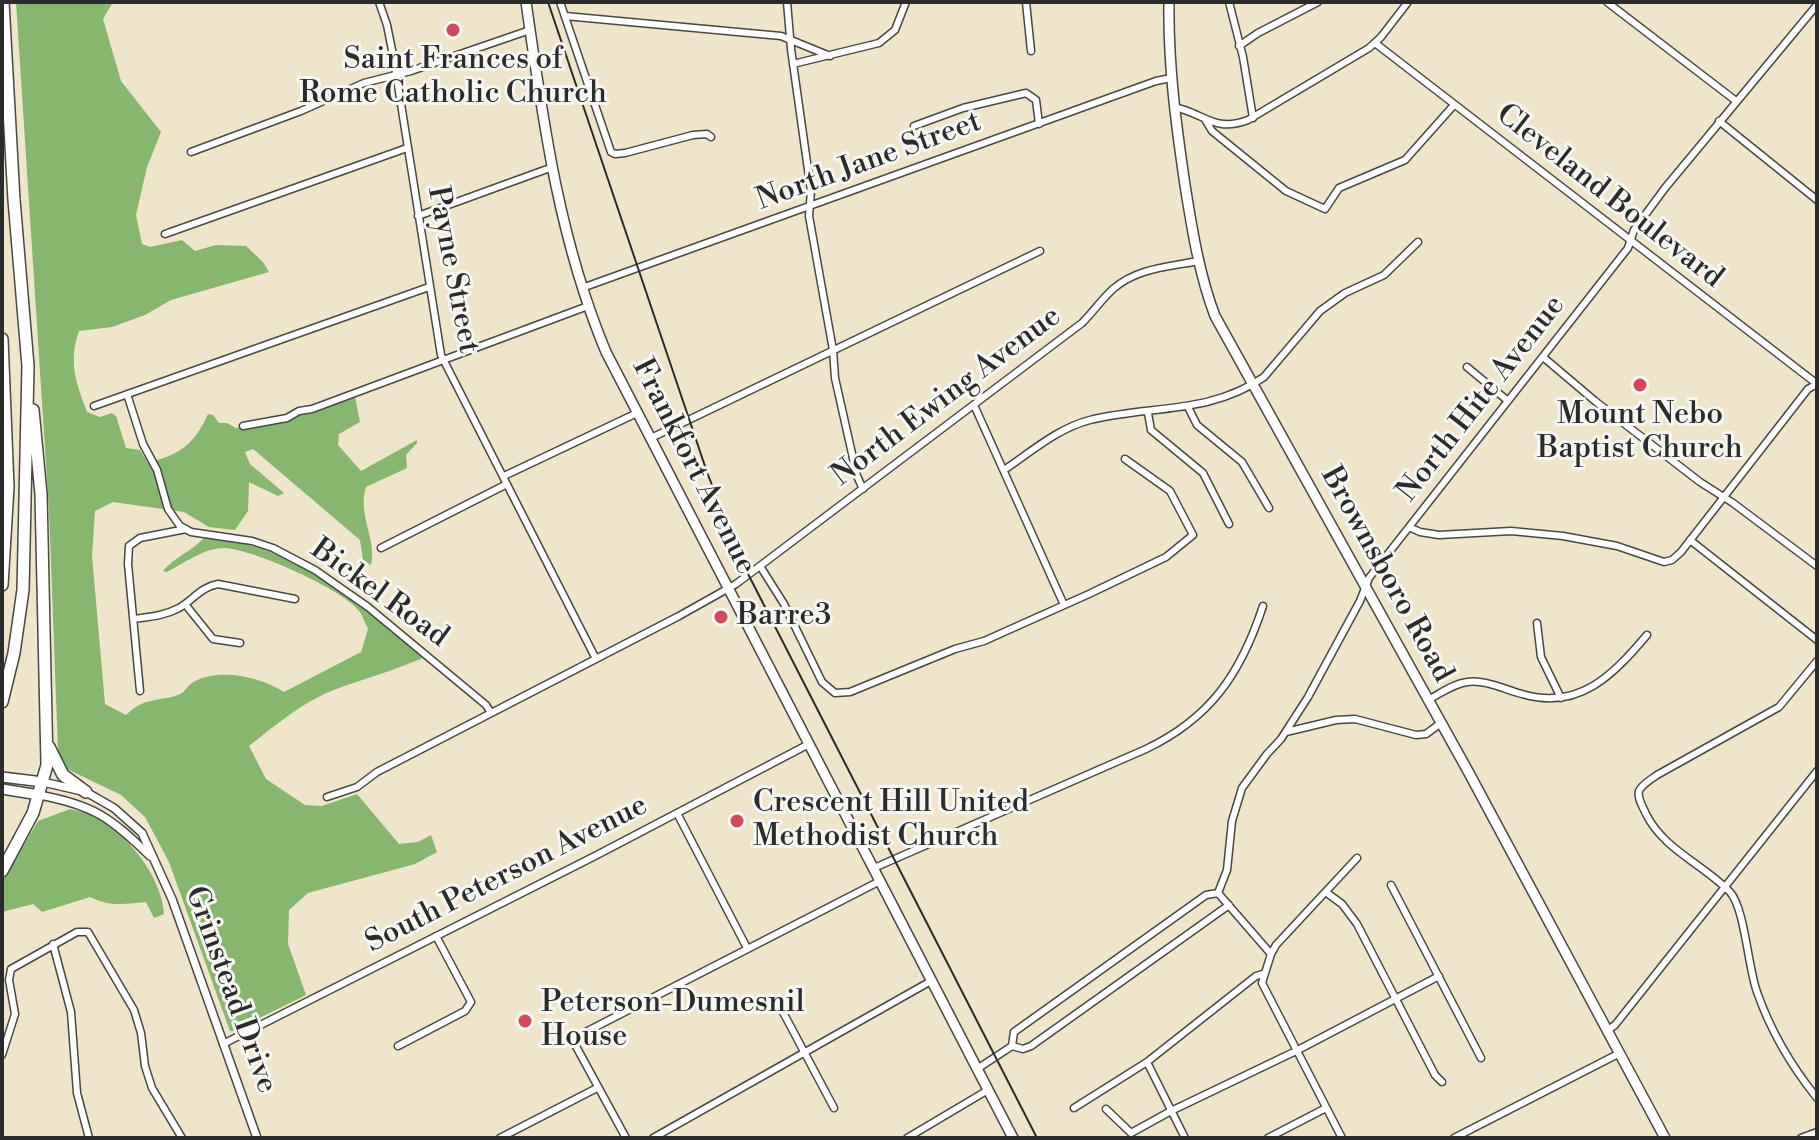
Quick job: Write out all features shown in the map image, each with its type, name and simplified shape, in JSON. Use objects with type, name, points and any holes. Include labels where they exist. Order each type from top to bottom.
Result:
[{"type":"highway","points":[[2,871],[33,813],[47,765],[41,494],[12,184],[3,2]]},
{"type":"highway","points":[[2,339],[8,487],[2,585]]},
{"type":"highway","points":[[2,702],[14,653],[23,590],[28,366]]},
{"type":"highway","points":[[47,739],[63,775],[86,792]]},
{"type":"main road","name":"Frankfort Avenue","points":[[526,2],[550,168],[582,288],[606,352],[1013,1138]]},
{"type":"main road","name":"Brownsboro Road","points":[[1169,2],[1174,107],[1198,261],[1215,316],[1441,723],[1665,1138]]},
{"type":"main road","name":"Grinstead Drive","points":[[2,777],[43,782]]},
{"type":"main road","name":"Grinstead Drive","points":[[2,789],[39,795]]},
{"type":"street","name":"Payne Street","points":[[379,2],[387,25],[396,74],[439,347],[596,659]]},
{"type":"street","points":[[560,2],[613,153],[625,153],[693,135],[707,134],[711,137]]},
{"type":"street","points":[[787,2],[811,191],[809,216],[833,350],[835,378],[857,476],[863,489]]},
{"type":"street","points":[[793,64],[869,47],[885,40],[898,23],[906,2]]},
{"type":"street","points":[[1026,2],[1031,51]]},
{"type":"street","points":[[1229,2],[1253,118]]},
{"type":"street","points":[[1239,46],[1318,2]]},
{"type":"street","points":[[1174,107],[1206,121],[1232,125],[1253,118],[1375,43],[1408,2]]},
{"type":"street","points":[[1607,2],[1736,101]]},
{"type":"street","name":"North Hite Avenue","points":[[1220,895],[1238,798],[1253,772],[1286,732],[1308,697],[1369,578],[1628,248],[1634,230],[1665,188],[1817,5]]},
{"type":"street","points":[[565,16],[781,36],[830,56]]},
{"type":"street","points":[[191,152],[301,111],[364,83],[530,30]]},
{"type":"street","name":"Cleveland Boulevard","points":[[1375,43],[1817,384]]},
{"type":"street","name":"North Jane Street","points":[[582,288],[1171,78]]},
{"type":"street","points":[[914,126],[963,108],[1026,93],[1036,100],[1039,124]]},
{"type":"street","points":[[1206,121],[1212,131],[1286,191],[1325,209],[1339,188],[1405,160],[1454,105]]},
{"type":"street","points":[[1719,121],[1817,200]]},
{"type":"street","points":[[165,234],[407,148]]},
{"type":"street","points":[[418,216],[550,168]]},
{"type":"street","points":[[1004,470],[1076,424],[1106,417],[1188,407],[1254,384],[1264,377],[1320,311],[1345,293],[1384,275],[1418,242]]},
{"type":"street","points":[[651,438],[1040,251]]},
{"type":"street","name":"North Ewing Avenue","points":[[327,797],[357,787],[377,772],[728,588],[1082,323],[1127,278],[1143,271],[1198,261]]},
{"type":"street","points":[[94,406],[429,287]]},
{"type":"street","points":[[243,426],[287,418],[301,410],[312,409],[588,306]]},
{"type":"street","points":[[1543,357],[1595,401],[1817,566]]},
{"type":"street","points":[[1467,367],[1508,401]]},
{"type":"street","points":[[1409,527],[1439,535],[1511,531],[1563,536],[1617,546],[1667,562],[1676,558],[1808,389],[1817,384]]},
{"type":"street","points":[[127,394],[143,444],[157,470],[168,509],[186,529]]},
{"type":"street","points":[[974,405],[1064,605]]},
{"type":"street","points":[[1188,407],[1197,425],[1242,462],[1269,508]]},
{"type":"street","points":[[504,476],[637,413]]},
{"type":"street","points":[[1148,413],[1151,430],[1203,473],[1229,524]]},
{"type":"street","points":[[760,566],[784,604],[822,682],[835,693],[850,692],[955,649],[984,641],[1064,605],[1166,557],[1193,535],[1170,491],[1125,459]]},
{"type":"street","points":[[381,548],[507,484]]},
{"type":"street","points":[[140,691],[129,546],[140,538],[186,529]]},
{"type":"street","name":"Bickel Road","points":[[186,529],[252,541],[273,548],[315,570],[402,634],[486,705],[491,713]]},
{"type":"street","points":[[1690,540],[1817,640]]},
{"type":"street","points":[[133,619],[159,616],[185,604],[209,586],[218,584],[295,599]]},
{"type":"street","points":[[185,604],[213,639],[240,643]]},
{"type":"street","points":[[874,868],[1168,737],[1213,703],[1243,657],[1263,606]]},
{"type":"street","points":[[1537,623],[1541,657],[1561,698]]},
{"type":"street","points":[[1428,700],[1471,681],[1543,700],[1578,693],[1614,673],[1647,635]]},
{"type":"street","points":[[1817,661],[1779,707],[1657,775],[1640,789],[1640,802],[1658,834],[1732,895],[1739,911],[1753,981],[1763,1008],[1817,1098]]},
{"type":"street","points":[[1286,732],[1336,720],[1355,719],[1416,735],[1426,734],[1441,723]]},
{"type":"street","name":"South Peterson Avenue","points":[[223,1044],[809,744]]},
{"type":"street","points":[[1608,1030],[1817,771]]},
{"type":"street","name":"Grinstead Drive","points":[[43,782],[86,792],[127,818],[142,833],[172,899],[257,1138]]},
{"type":"street","name":"Grinstead Drive","points":[[39,795],[65,799],[96,811],[123,829],[154,859]]},
{"type":"street","points":[[677,813],[747,948]]},
{"type":"street","points":[[1342,1138],[1264,988],[1263,974],[1276,945],[1357,858]]},
{"type":"street","points":[[626,1138],[572,1039],[880,881]]},
{"type":"street","points":[[1391,885],[1481,1058]]},
{"type":"street","points":[[1327,893],[1351,914],[1435,1075],[1442,1082]]},
{"type":"street","points":[[977,1069],[1012,1046],[1014,1032],[1206,895],[1220,895],[1271,954]]},
{"type":"street","points":[[1012,1046],[1023,1049],[1031,1046],[1229,905]]},
{"type":"street","points":[[2,1055],[15,1014],[9,980],[11,969],[53,944],[81,931],[88,932],[134,1010],[152,1088],[182,1138]]},
{"type":"street","points":[[398,1046],[465,1011],[471,1002],[436,936]]},
{"type":"street","points":[[53,944],[69,1001],[77,1093],[89,1138]]},
{"type":"street","points":[[1074,1108],[1147,1062],[1256,976],[1263,974]]},
{"type":"street","points":[[1106,1109],[1127,1133],[1131,1133],[1439,976]]},
{"type":"street","points":[[653,1138],[931,981]]},
{"type":"street","points":[[776,999],[834,1108]]},
{"type":"street","points":[[1454,1138],[1620,1053]]},
{"type":"street","points":[[1147,1062],[1185,1138]]},
{"type":"street","points":[[500,1138],[597,1088]]},
{"type":"street","points":[[907,1138],[988,1090]]},
{"type":"street","points":[[1268,1138],[1326,1108]]},
{"type":"street","points":[[1801,1138],[1817,1132]]},
{"type":"green space","points":[[16,2],[113,2],[103,19],[121,81],[161,132],[147,167],[136,215],[142,244],[150,247],[182,240],[195,251],[216,245],[246,246],[269,272],[171,300],[145,315],[112,327],[79,331],[74,363],[87,412],[100,417],[112,413],[116,416],[126,448],[140,450],[148,463],[185,447],[208,414],[219,423],[236,428],[266,426],[355,397],[360,422],[339,434],[338,445],[361,471],[417,440],[406,455],[407,468],[366,487],[364,507],[371,565],[363,560],[360,540],[253,449],[245,452],[250,464],[284,493],[278,496],[249,482],[248,511],[235,530],[209,527],[184,512],[113,502],[95,511],[92,556],[105,704],[126,715],[139,705],[178,695],[192,683],[214,676],[251,678],[284,692],[361,652],[368,629],[360,612],[318,582],[276,563],[238,550],[218,548],[195,556],[167,572],[163,571],[204,538],[237,542],[268,551],[324,578],[375,616],[423,658],[315,699],[249,746],[266,779],[305,805],[322,806],[357,794],[399,844],[418,842],[431,835],[437,852],[415,864],[308,893],[289,910],[288,944],[306,995],[233,1031],[230,1031],[169,862],[145,817],[121,795],[67,769],[58,751],[49,510]]},
{"type":"green space","points":[[70,809],[94,816],[119,833],[130,845],[157,885],[164,914],[154,918],[146,902],[111,904],[90,897],[42,912],[33,904],[2,912],[2,882],[38,821]]},
{"type":"railway","points":[[548,2],[708,475],[746,570],[1037,1138]]},
{"type":"place","name":"Saint Frances of Rome Catholic Church","points":[[453,30]]},
{"type":"place","name":"Mount Nebo Baptist Church","points":[[1640,385]]},
{"type":"place","name":"Barre3","points":[[721,617]]},
{"type":"place","name":"Crescent Hill United Methodist Church","points":[[737,821]]},
{"type":"place","name":"Peterson-Dumesnil House","points":[[525,1021]]}]
